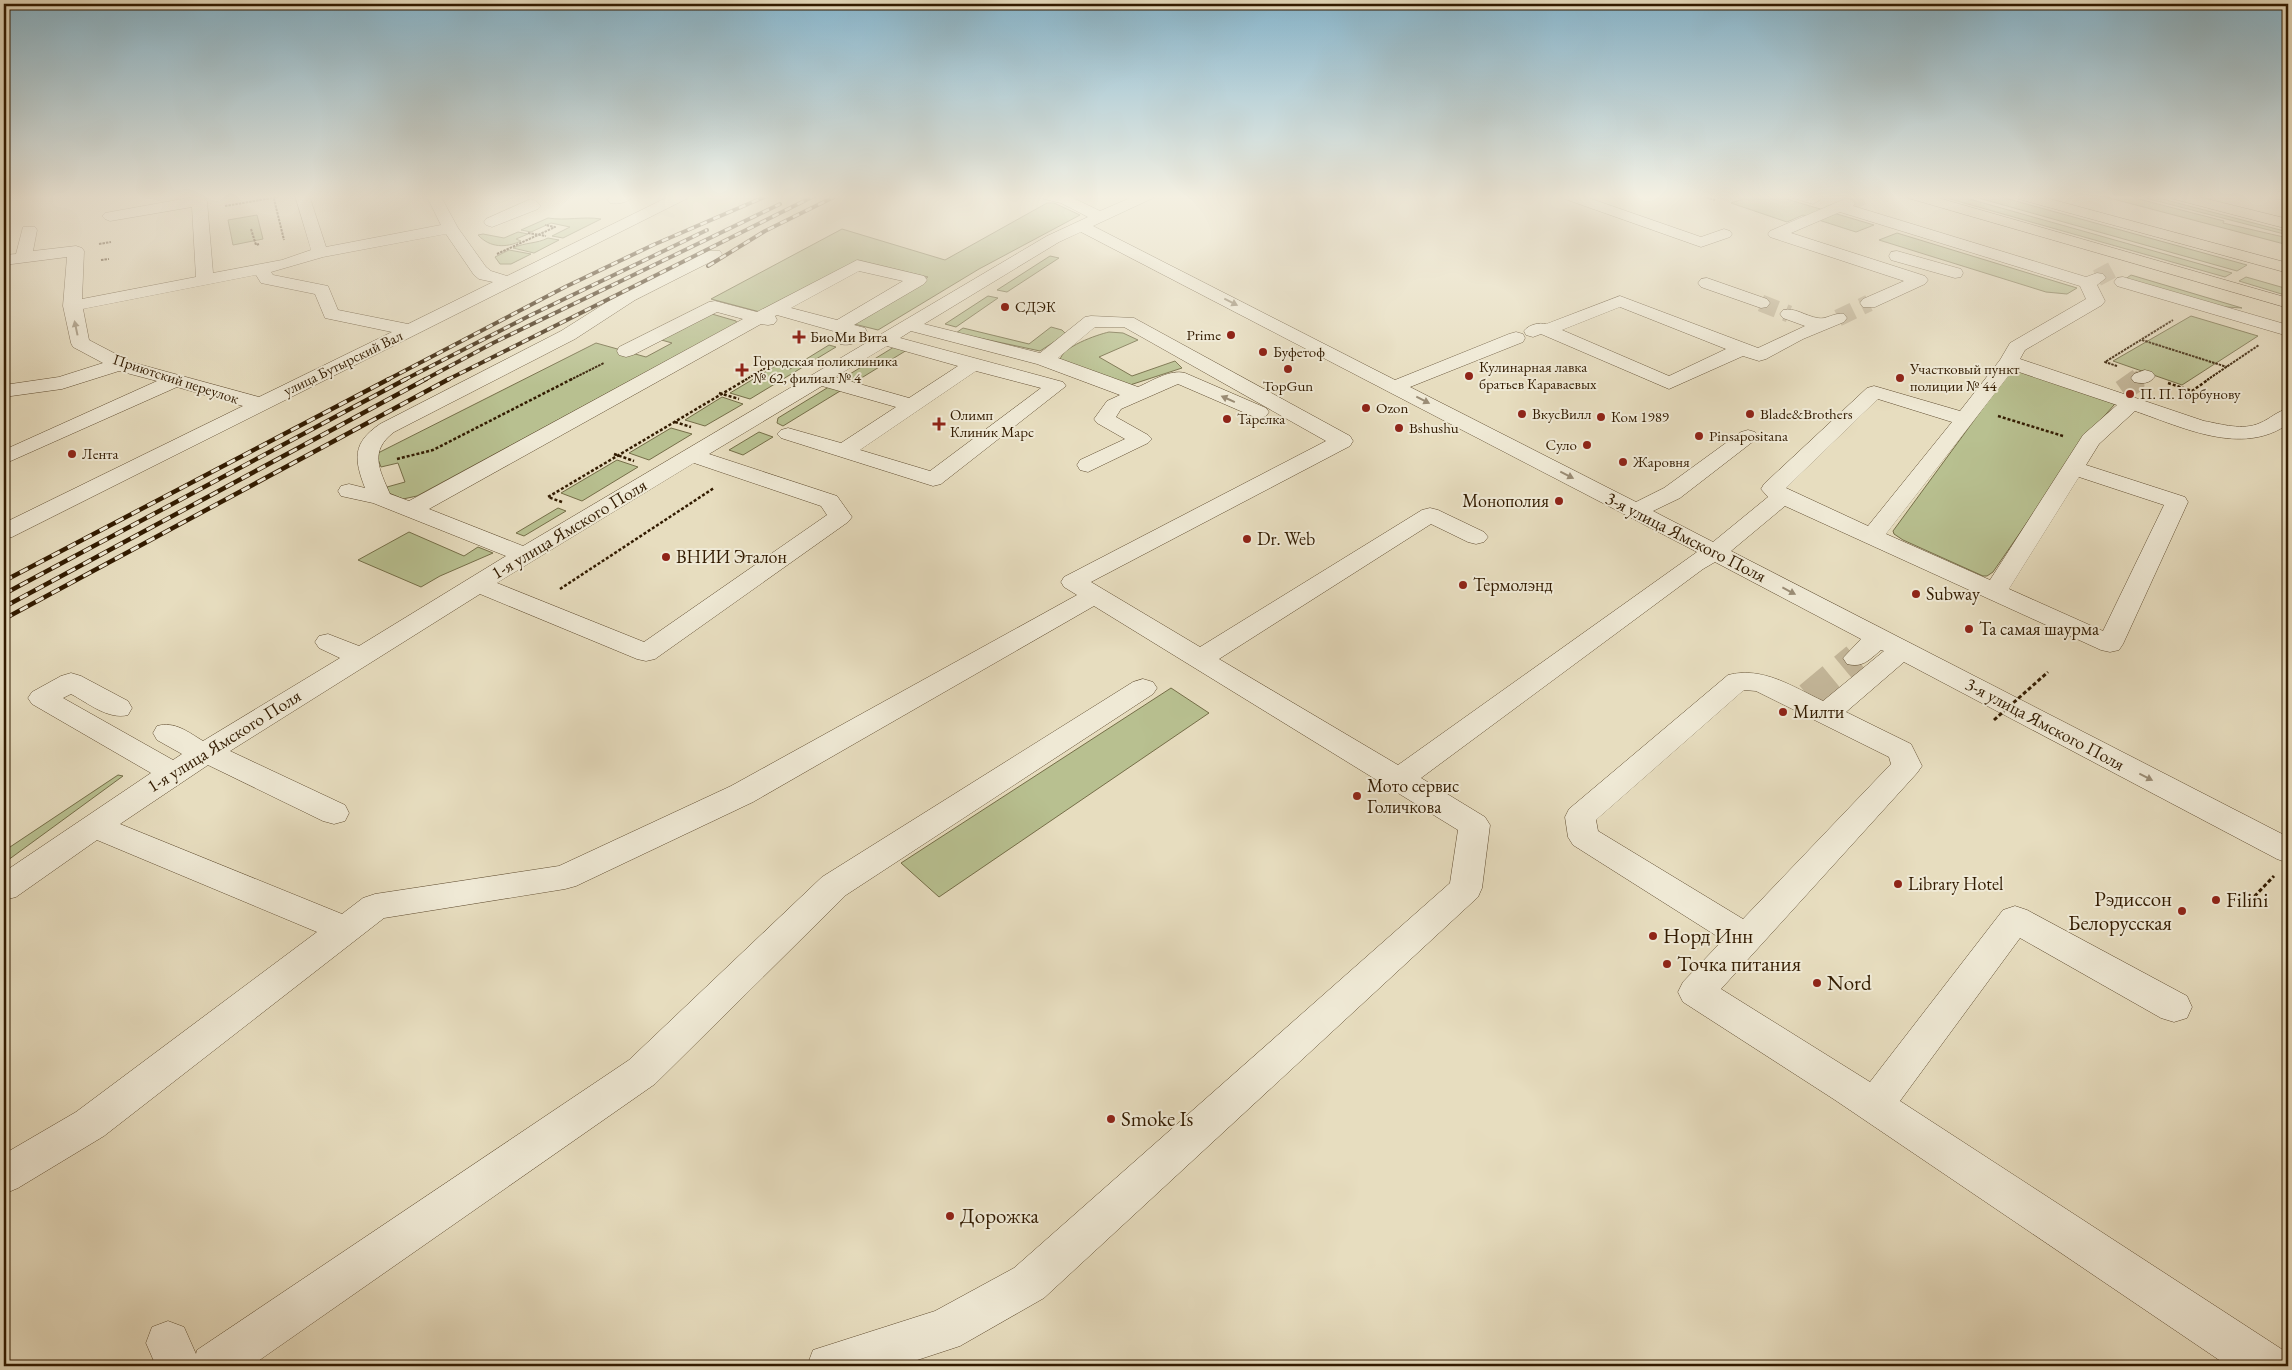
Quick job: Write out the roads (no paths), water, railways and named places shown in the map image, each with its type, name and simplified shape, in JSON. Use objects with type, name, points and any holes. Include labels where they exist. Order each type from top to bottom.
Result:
[{"type":"main road","points":[[2135,259],[2288,303]]},
{"type":"main road","points":[[2255,259],[2288,268]]},
{"type":"street","name":"Приютский переулок","points":[[74,259],[72,272],[72,306],[80,343],[119,364],[260,404]]},
{"type":"street","points":[[204,259],[205,280]]},
{"type":"street","points":[[72,306],[285,264],[301,259]]},
{"type":"street","points":[[472,259],[485,275],[508,281]]},
{"type":"street","name":"улица Бутырский Вал","points":[[4,532],[552,259]]},
{"type":"street","points":[[380,498],[367,466],[369,443],[379,432],[568,335],[599,317],[629,296],[704,259]]},
{"type":"street","name":"1-я улица Ямского Поля","points":[[4,888],[173,773],[360,656],[1019,259]]},
{"type":"street","name":"3-я улица Ямского Поля","points":[[1160,259],[1396,386],[2288,851]]},
{"type":"street","points":[[1854,259],[1919,280],[1869,304]]},
{"type":"street","points":[[1909,259],[1955,273]]},
{"type":"street","points":[[1872,536],[1969,414],[2009,362],[2017,348],[2096,301],[2092,281],[2020,259]]},
{"type":"street","points":[[2135,259],[2119,275],[2199,304],[2286,330]]},
{"type":"street","points":[[410,510],[857,265],[918,280],[843,333]]},
{"type":"street","points":[[260,269],[267,279],[322,290],[331,314],[409,330]]},
{"type":"street","points":[[1708,283],[1761,303]]},
{"type":"street","points":[[1396,386],[1620,301],[1759,355],[1838,318]]},
{"type":"street","points":[[626,351],[715,306],[768,313],[877,344],[973,364],[1056,386],[933,479],[788,434]]},
{"type":"street","points":[[1789,314],[1821,326]]},
{"type":"street","points":[[829,1366],[944,1330],[1029,1283],[1466,888],[1474,826],[1400,779],[1073,582],[1342,441],[1128,322],[1091,322],[1044,360]]},
{"type":"street","points":[[908,325],[1044,360],[1137,394]]},
{"type":"street","points":[[1532,333],[1669,383],[1742,349]]},
{"type":"street","points":[[2009,362],[2123,397],[2199,426],[2230,432],[2257,433],[2272,427],[2288,415]]},
{"type":"street","points":[[4,392],[62,383],[119,364]]},
{"type":"street","points":[[844,451],[973,364]]},
{"type":"street","points":[[1088,465],[1141,439],[1104,419],[1114,405],[1178,377],[1264,415],[1291,412]]},
{"type":"street","points":[[819,379],[912,405]]},
{"type":"street","points":[[4,458],[174,381]]},
{"type":"street","points":[[1969,414],[1874,392],[1772,489],[1783,496],[2110,644],[2177,502],[2073,468]]},
{"type":"street","points":[[1995,592],[2073,468],[2123,397]]},
{"type":"street","points":[[1636,511],[1672,493],[1748,436]]},
{"type":"street","points":[[478,584],[646,653],[840,517],[829,501],[692,455]]},
{"type":"street","points":[[349,490],[380,498],[526,555]]},
{"type":"street","points":[[1400,779],[1694,564],[1715,552],[1783,496]]},
{"type":"street","points":[[1200,659],[1430,515],[1476,537]]},
{"type":"street","points":[[4,1175],[90,1124],[375,907],[565,877],[742,794],[1094,595]]},
{"type":"street","points":[[328,642],[360,656]]},
{"type":"street","points":[[1856,658],[1889,644]]},
{"type":"street","points":[[1813,705],[1889,644]]},
{"type":"street","points":[[1747,938],[1584,837],[1580,818],[1738,681],[1761,682],[1813,705],[1856,734],[1901,751],[1907,766],[1747,938],[1696,992],[1874,1106],[2267,1366]]},
{"type":"street","points":[[118,708],[72,682],[42,698],[173,773]]},
{"type":"street","points":[[213,1366],[642,1072],[834,886],[1143,688]]},
{"type":"street","points":[[167,733],[205,753],[334,813]]},
{"type":"street","points":[[93,826],[344,929]]},
{"type":"street","points":[[1874,1106],[2015,919],[2174,1007]]},
{"type":"tunnel","points":[[2097,278],[2114,269]]},
{"type":"tunnel","points":[[1761,303],[1789,314]]},
{"type":"tunnel","points":[[1838,318],[1869,303]]},
{"type":"tunnel","points":[[2122,391],[2139,379]]},
{"type":"tunnel","points":[[1809,697],[1856,658]]},
{"type":"railway","points":[[387,380],[565,287],[624,259]]},
{"type":"railway","points":[[404,380],[529,316],[647,259]]},
{"type":"railway","points":[[424,380],[493,343],[667,259]]},
{"type":"railway","points":[[447,380],[688,259]]},
{"type":"railway","points":[[708,266],[720,259]]},
{"type":"railway","points":[[4,581],[389,379]]},
{"type":"railway","points":[[4,594],[406,379]]},
{"type":"railway","points":[[4,607],[426,379]]},
{"type":"railway","points":[[4,619],[449,379]]},
{"type":"place","name":"СДЭК","points":[[1005,307]]},
{"type":"place","name":"Prime","points":[[1231,335]]},
{"type":"place","name":"БиоМи Вита","points":[[799,337]]},
{"type":"place","name":"Буфетоф","points":[[1263,352]]},
{"type":"place","name":"TopGun","points":[[1288,369]]},
{"type":"place","name":"Городская поликлиника № 62, филиал № 4","points":[[742,370]]},
{"type":"place","name":"Кулинарная лавка братьев Караваевых","points":[[1469,376]]},
{"type":"place","name":"Участковый пункт полиции № 44","points":[[1900,378]]},
{"type":"place","name":"П. П. Горбунову","points":[[2130,394]]},
{"type":"place","name":"Ozon","points":[[1366,408]]},
{"type":"place","name":"ВкусВилл","points":[[1522,414]]},
{"type":"place","name":"Blade&Brothers","points":[[1750,414]]},
{"type":"place","name":"Ком 1989","points":[[1601,417]]},
{"type":"place","name":"Тарелка","points":[[1227,419]]},
{"type":"place","name":"Олимп Клиник Марс","points":[[939,424]]},
{"type":"place","name":"Bshushu","points":[[1399,428]]},
{"type":"place","name":"Pinsapositana","points":[[1699,436]]},
{"type":"place","name":"Суло","points":[[1587,445]]},
{"type":"place","name":"Лента","points":[[72,454]]},
{"type":"place","name":"Жаровня","points":[[1623,462]]},
{"type":"place","name":"Монополия","points":[[1559,501]]},
{"type":"place","name":"Dr. Web","points":[[1247,539]]},
{"type":"place","name":"ВНИИ Эталон","points":[[666,557]]},
{"type":"place","name":"Термолэнд","points":[[1463,585]]},
{"type":"place","name":"Subway","points":[[1916,594]]},
{"type":"place","name":"Та самая шаурма","points":[[1969,629]]},
{"type":"place","name":"Милти","points":[[1783,712]]},
{"type":"place","name":"Мото сервис Голичкова","points":[[1357,796]]},
{"type":"place","name":"Library Hotel","points":[[1898,884]]},
{"type":"place","name":"Filini","points":[[2216,900]]},
{"type":"place","name":"Рэдиссон Белорусская","points":[[2182,911]]},
{"type":"place","name":"Норд Инн","points":[[1653,936]]},
{"type":"place","name":"Точка питания","points":[[1667,964]]},
{"type":"place","name":"Nord","points":[[1817,983]]},
{"type":"place","name":"Smoke Is","points":[[1111,1119]]},
{"type":"place","name":"Дорожка","points":[[950,1216]]}]
